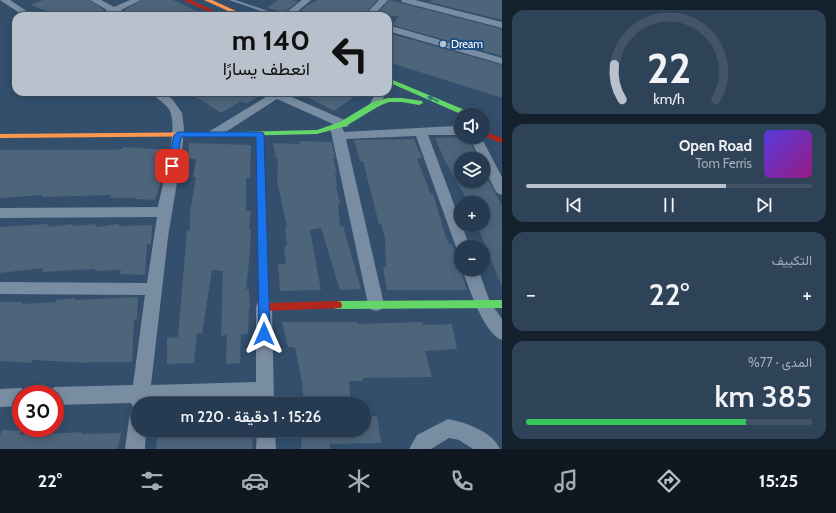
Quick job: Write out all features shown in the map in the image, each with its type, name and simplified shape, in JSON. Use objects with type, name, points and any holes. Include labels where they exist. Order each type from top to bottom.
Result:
[{"type":"street","points":[[4,0],[24,12]]},
{"type":"street","points":[[94,0],[118,12]]},
{"type":"street","points":[[109,12],[137,0]]},
{"type":"street","points":[[186,0],[213,12]]},
{"type":"street","points":[[207,0],[235,12]]},
{"type":"street","points":[[291,12],[307,0]]},
{"type":"street","points":[[372,12],[384,0]]},
{"type":"street","points":[[405,0],[502,26]]},
{"type":"street","points":[[392,29],[502,61]]},
{"type":"street","points":[[392,82],[454,109]]},
{"type":"street","points":[[392,92],[441,113]]},
{"type":"street","points":[[140,397],[164,212],[178,135],[177,116],[175,110],[171,103],[161,96]]},
{"type":"street","points":[[214,134],[269,96]]},
{"type":"street","points":[[279,96],[340,129]]},
{"type":"street","points":[[376,104],[379,96]]},
{"type":"street","points":[[340,129],[376,104],[388,100],[402,100],[419,103]]},
{"type":"street","points":[[0,136],[260,134],[318,132],[340,129],[421,132],[454,130]]},
{"type":"street","points":[[340,129],[376,304]]},
{"type":"street","points":[[421,132],[460,240]]},
{"type":"street","points":[[260,134],[265,397]]},
{"type":"street","points":[[490,135],[502,141]]},
{"type":"street","points":[[479,144],[502,190]]},
{"type":"street","points":[[0,213],[164,212]]},
{"type":"street","points":[[473,276],[484,305],[502,333]]},
{"type":"street","points":[[0,288],[154,289]]},
{"type":"street","points":[[264,307],[376,304],[502,304]]},
{"type":"street","points":[[64,396],[131,399]]},
{"type":"street","points":[[0,398],[12,398]]},
{"type":"street","points":[[419,449],[424,442],[448,428],[463,432],[490,449]]},
{"type":"street","points":[[134,449],[136,437]]},
{"type":"street","points":[[266,437],[266,449]]},
{"type":"lane","points":[[231,0],[268,12]]},
{"type":"building","points":[[43,0],[89,0],[104,10],[101,12],[49,12],[30,5]]},
{"type":"building","points":[[142,0],[173,0],[198,12],[126,12],[124,10]]},
{"type":"building","points":[[278,0],[292,0],[298,2],[284,12],[267,8]]},
{"type":"building","points":[[318,0],[377,0],[366,12],[299,12]]},
{"type":"building","points":[[389,0],[502,29],[502,56],[392,25],[399,16],[392,16],[392,12],[378,12]]},
{"type":"building","points":[[432,0],[502,0],[502,20],[430,2]]},
{"type":"building","points":[[392,34],[502,65],[502,98],[392,63]]},
{"type":"building","points":[[193,96],[259,96],[246,104],[241,101],[221,113]]},
{"type":"building","points":[[305,96],[355,96],[334,111]]},
{"type":"building","points":[[454,137],[454,144],[471,144],[475,152],[454,152],[454,177],[445,161],[435,138]]},
{"type":"building","points":[[414,139],[422,158],[417,159],[431,194],[433,194],[446,238],[449,244],[452,244],[454,250],[454,276],[462,276],[467,290],[387,290],[383,267],[386,267],[385,239],[381,224],[379,224],[363,161],[360,161],[354,140]]},
{"type":"building","points":[[299,141],[332,142],[335,159],[333,159],[337,173],[335,173],[336,186],[340,204],[338,204],[340,226],[343,226],[361,289],[340,290],[321,228],[310,230],[321,290],[280,291],[278,264],[286,264],[284,247],[287,246],[285,227],[287,227],[277,181],[278,158],[276,158],[273,143],[300,144]]},
{"type":"building","points":[[189,143],[251,145],[250,178],[246,178],[246,211],[251,211],[249,229],[251,229],[250,252],[246,289],[249,289],[250,308],[248,334],[241,334],[240,363],[226,364],[227,335],[221,336],[223,271],[212,270],[202,334],[197,333],[194,363],[167,364],[167,338],[178,337],[187,230],[190,230],[190,212],[196,177],[193,177],[196,159],[188,159]]},
{"type":"building","points":[[123,147],[168,150],[161,172],[164,172],[155,200],[110,198],[111,195],[42,197],[42,195],[0,198],[0,150],[111,150],[123,149]]},
{"type":"building","points":[[490,183],[502,206],[502,287],[490,257],[490,240],[483,240],[480,232],[490,232],[490,196],[465,196],[460,188],[490,188]]},
{"type":"building","points":[[48,224],[47,227],[73,224],[72,226],[96,224],[96,227],[119,224],[119,226],[152,225],[151,244],[147,244],[145,275],[120,274],[121,270],[95,271],[95,269],[42,272],[43,268],[0,273],[0,227]]},
{"type":"building","points":[[138,297],[137,320],[134,320],[132,362],[88,363],[32,360],[31,363],[0,361],[0,302],[23,302],[22,304],[56,302],[56,300],[75,298],[75,300]]},
{"type":"building","points":[[282,322],[357,322],[357,324],[422,322],[423,325],[452,324],[457,349],[425,351],[432,377],[363,378],[363,381],[349,381],[350,397],[303,397],[295,347],[288,347]]},
{"type":"building","points":[[371,416],[377,416],[381,443],[330,444],[330,449],[301,449],[302,437],[371,437]]},
{"type":"building","points":[[2,430],[12,431],[12,437],[64,437],[64,433],[81,432],[81,434],[121,433],[118,449],[0,449],[0,435]]},
{"type":"building","points":[[157,437],[253,437],[252,449],[156,449]]},
{"type":"traffic: fast","points":[[392,82],[454,109]]},
{"type":"traffic: fast","points":[[230,134],[317,132],[343,124],[376,104],[388,100],[402,100],[419,103]]},
{"type":"traffic: fast","points":[[337,305],[502,304]]},
{"type":"traffic: slow","points":[[207,0],[235,12]]},
{"type":"traffic: slow","points":[[0,136],[230,134]]},
{"type":"traffic: jam","points":[[186,0],[213,12]]},
{"type":"traffic: jam","points":[[260,134],[264,307],[337,305]]},
{"type":"traffic: jam","points":[[490,136],[502,141]]},
{"type":"place","name":"Dream","points":[[443,44]]},
{"type":"route","points":[[172,166],[178,135],[260,134],[264,334]]}]
